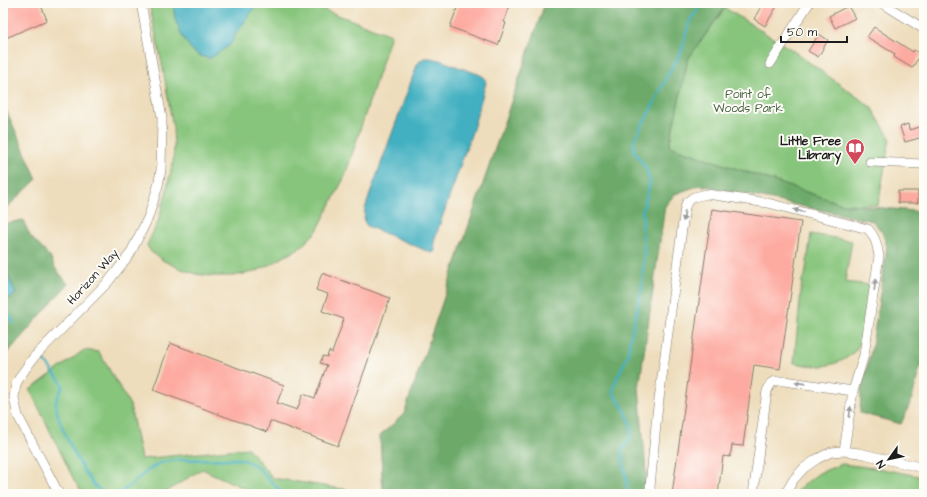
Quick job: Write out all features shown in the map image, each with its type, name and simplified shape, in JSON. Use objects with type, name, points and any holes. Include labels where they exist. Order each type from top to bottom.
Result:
[{"type":"street","name":"Horizon Way","points":[[59,494],[18,416],[14,398],[16,384],[21,374],[34,357],[108,282],[130,254],[148,218],[154,202],[161,170],[162,118],[141,3]]},
{"type":"street","points":[[770,64],[809,3]]},
{"type":"street","points":[[882,3],[924,29]]},
{"type":"street","points":[[870,162],[924,164]]},
{"type":"street","points":[[651,494],[650,486],[657,414],[685,207],[687,202],[694,197],[708,194],[768,203],[868,229],[873,234],[879,256],[864,356],[853,391],[844,451]]},
{"type":"street","points":[[752,494],[767,391],[771,383],[776,381],[784,381],[853,391]]},
{"type":"street","points":[[785,494],[794,479],[804,468],[831,452],[844,451],[924,468]]},
{"type":"green space","points":[[149,3],[306,3],[391,35],[345,176],[317,231],[301,247],[268,266],[254,272],[233,276],[196,274],[164,261],[151,252],[147,245],[158,222],[165,197],[173,162],[174,147],[173,128],[163,69]]},
{"type":"green space","points":[[545,3],[728,3],[688,59],[669,146],[842,204],[924,212],[924,352],[912,398],[901,424],[860,413],[861,392],[872,347],[887,247],[882,232],[873,221],[700,185],[675,194],[665,206],[639,388],[648,494],[383,494],[380,436],[404,414]]},
{"type":"green space","name":"Point of Woods Park","points":[[725,8],[792,50],[871,107],[890,138],[878,205],[842,204],[669,146],[688,59]]},
{"type":"green space","points":[[3,103],[37,179],[3,211]]},
{"type":"green space","points":[[23,220],[30,236],[51,258],[55,268],[68,284],[9,351],[3,354],[3,302],[16,294],[3,264],[3,222],[9,223]]},
{"type":"green space","points":[[811,234],[852,241],[845,282],[870,285],[863,330],[855,351],[847,358],[832,364],[821,366],[794,363],[802,280],[805,276]]},
{"type":"green space","points":[[84,350],[99,352],[130,405],[141,459],[248,448],[273,478],[374,494],[257,494],[202,469],[163,494],[84,494],[75,482],[30,390]]},
{"type":"green space","points":[[842,464],[882,469],[924,477],[924,494],[797,494],[798,489],[819,473]]},
{"type":"water","points":[[173,3],[258,3],[230,45],[211,58],[207,58],[198,55],[191,49],[182,36],[175,19]]},
{"type":"water","points":[[424,58],[439,60],[479,74],[484,77],[486,83],[473,129],[434,241],[435,251],[432,253],[367,226],[364,221],[365,209],[372,188],[417,65]]},
{"type":"water","points":[[3,264],[16,294],[3,302]]},
{"type":"building","points":[[3,3],[40,3],[47,20],[6,38],[3,32]]},
{"type":"building","points":[[459,3],[511,3],[498,45],[450,27]]},
{"type":"building","points":[[763,3],[771,3],[777,6],[765,26],[754,19]]},
{"type":"building","points":[[848,6],[855,18],[835,28],[829,16]]},
{"type":"building","points":[[874,27],[913,52],[914,50],[921,54],[912,68],[894,57],[895,54],[867,37]]},
{"type":"building","points":[[819,34],[828,40],[818,57],[808,51]]},
{"type":"building","points":[[908,124],[909,130],[920,127],[923,137],[905,142],[900,127]]},
{"type":"building","points":[[898,191],[918,191],[918,203],[898,203]]},
{"type":"building","points":[[712,209],[801,222],[780,369],[754,365],[743,446],[732,445],[730,457],[723,456],[718,494],[672,494]]},
{"type":"building","points":[[322,273],[390,298],[338,446],[270,421],[267,432],[153,390],[170,343],[284,385],[277,403],[297,410],[303,394],[315,398],[327,365],[320,363],[323,356],[327,357],[329,351],[332,353],[344,319],[322,311],[328,294],[316,290]]},
{"type":"waterway","points":[[626,494],[627,484],[622,450],[630,438],[631,429],[626,412],[613,390],[628,355],[630,339],[641,293],[644,249],[642,212],[650,183],[647,170],[634,151],[634,140],[682,51],[690,21],[702,3]]},
{"type":"waterway","points":[[3,304],[14,323]]},
{"type":"waterway","points":[[45,361],[63,385],[56,402],[57,410],[71,446],[84,470],[95,486],[108,494]]},
{"type":"waterway","points":[[116,494],[122,492],[148,470],[160,463],[175,460],[237,459],[244,460],[256,466],[283,494]]},
{"type":"place","name":"Little Free Library","points":[[855,165]]}]
